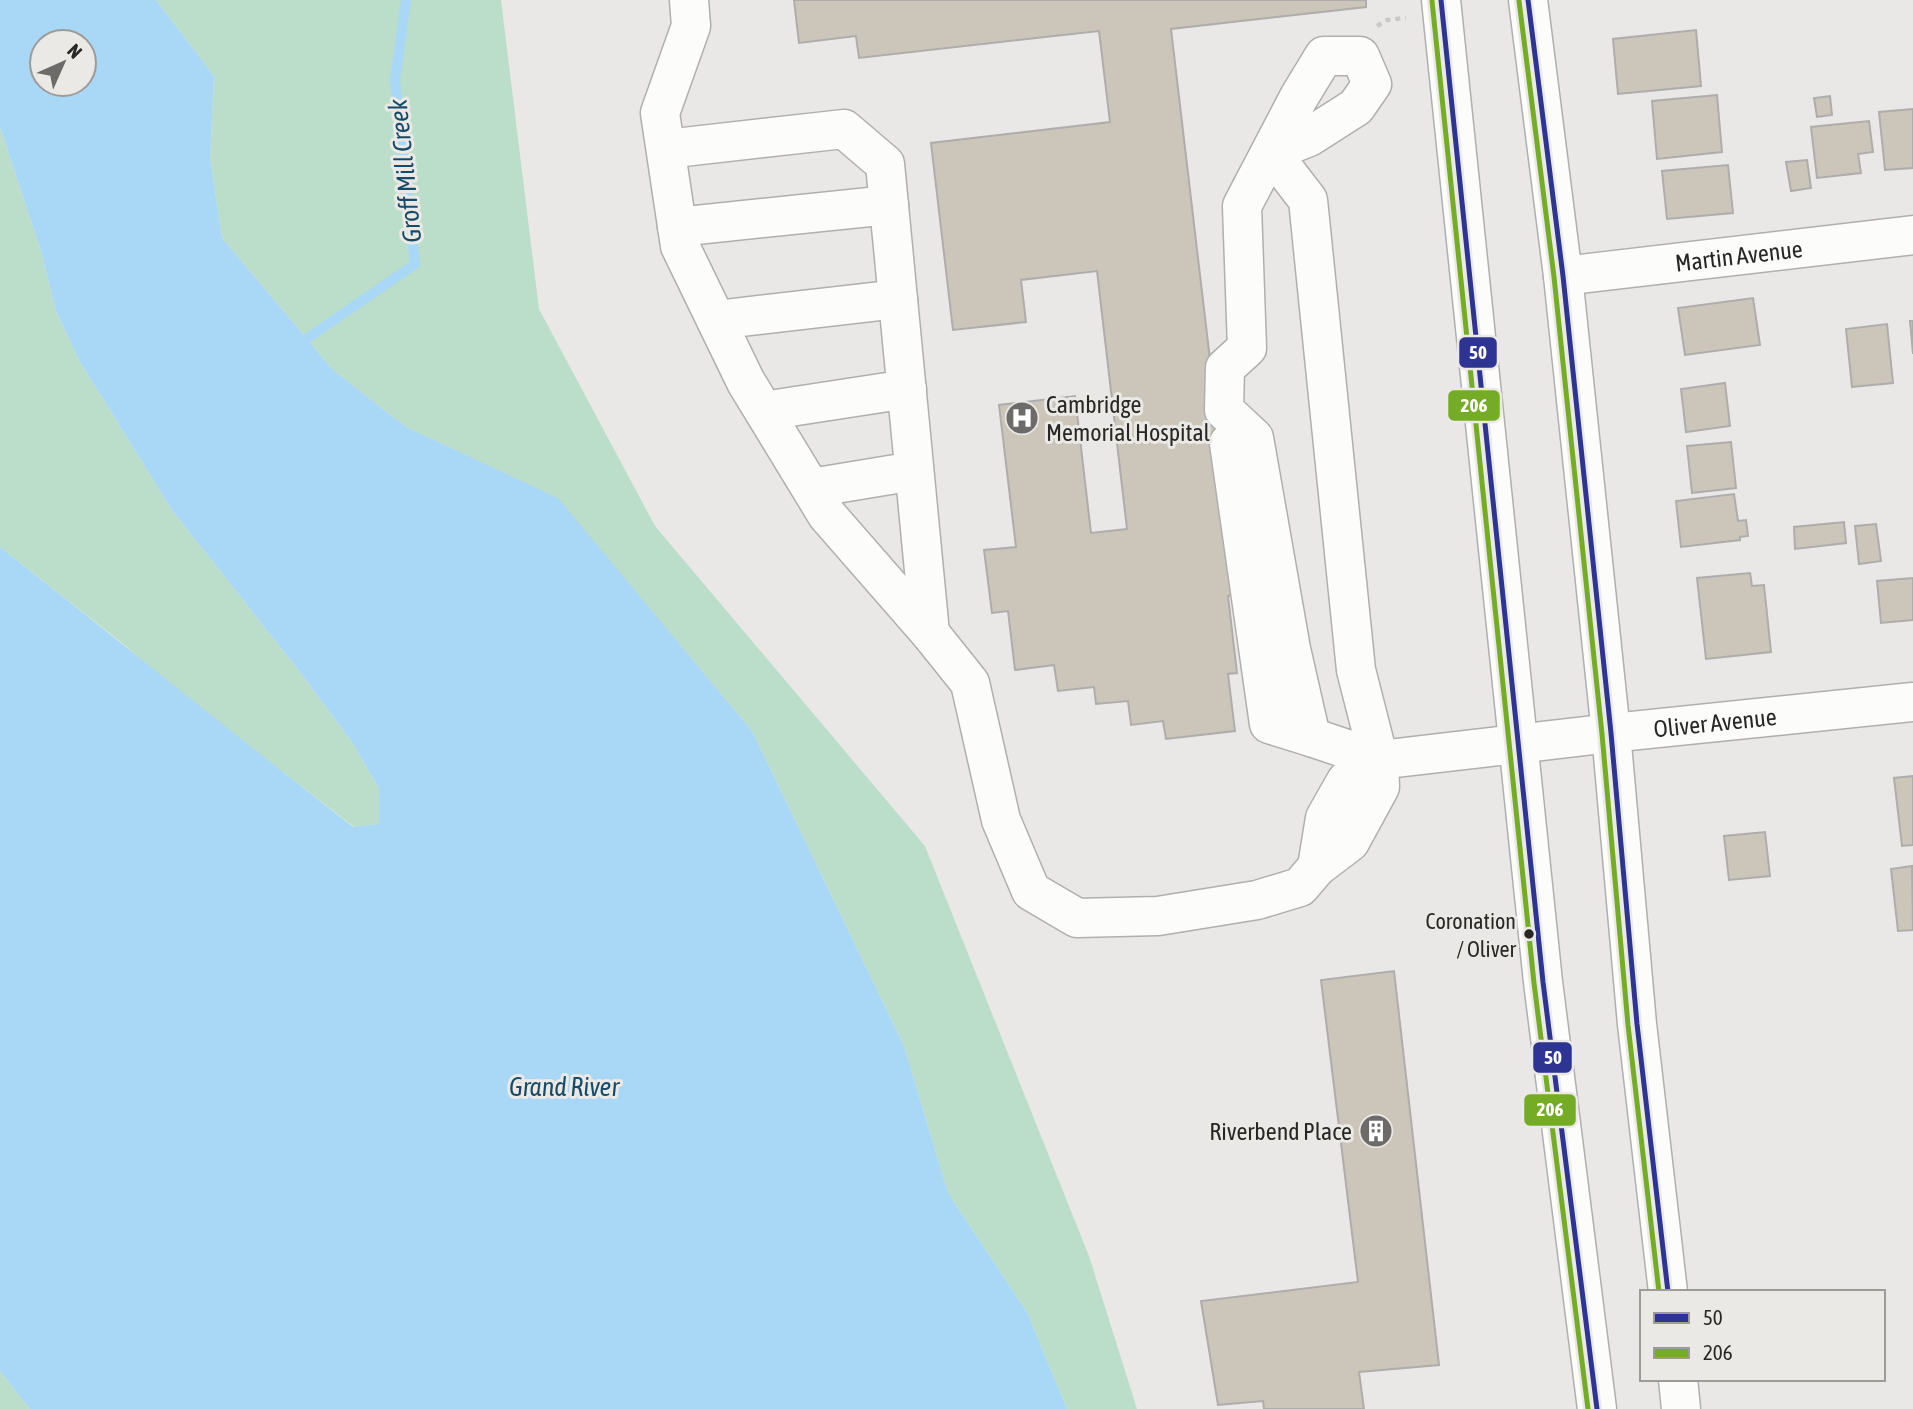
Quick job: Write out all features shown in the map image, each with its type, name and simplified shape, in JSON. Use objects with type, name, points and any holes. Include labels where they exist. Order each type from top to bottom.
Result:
[{"type":"main road","points":[[688,0],[691,26],[660,113],[680,246],[746,382],[827,515],[970,683],[1000,820],[1031,891],[1077,918],[1158,916],[1257,900],[1300,887],[1317,867],[1325,818],[1341,791],[1349,778],[1378,760]]},
{"type":"main road","points":[[1528,0],[1563,276],[1611,733],[1637,1024],[1668,1290]]},
{"type":"main road","points":[[1429,8],[1518,743],[1543,982],[1597,1409]]},
{"type":"main road","points":[[666,149],[844,129],[885,164],[930,633]]},
{"type":"main road","points":[[1271,152],[1308,200],[1356,670],[1378,760],[1269,724],[1224,410],[1225,368],[1247,348],[1242,206],[1271,152]]},
{"type":"main road","points":[[677,227],[889,205]]},
{"type":"main road","name":"Martin Avenue","points":[[1563,276],[1913,235]]},
{"type":"main road","points":[[716,320],[898,299]]},
{"type":"main road","points":[[764,411],[907,389]]},
{"type":"main road","points":[[811,488],[914,471]]},
{"type":"main road","name":"Oliver Avenue","points":[[1378,760],[1913,702]]},
{"type":"main road","points":[[1678,1381],[1681,1409]]},
{"type":"path","points":[[1375,27],[1387,20],[1429,8]]},
{"type":"green space","points":[[156,0],[501,0],[539,309],[655,526],[925,846],[1089,1256],[1137,1409],[1067,1409],[1027,1312],[948,1193],[904,1046],[752,731],[558,499],[406,427],[333,370],[222,238],[210,158],[214,76]]},
{"type":"green space","points":[[0,127],[42,254],[56,311],[79,360],[172,510],[352,742],[379,788],[379,824],[354,827],[177,690],[0,547]]},
{"type":"green space","points":[[0,1371],[30,1409],[0,1409]]},
{"type":"water","name":"Grand River","points":[[0,0],[156,0],[214,76],[210,158],[222,238],[333,370],[406,427],[558,498],[752,731],[904,1046],[948,1193],[1027,1312],[1067,1409],[30,1409],[0,1371],[0,547],[353,827],[379,824],[379,788],[352,742],[172,510],[79,360],[56,311],[42,254],[0,127]]},
{"type":"building","points":[[794,0],[1366,0],[1366,7],[1171,29],[1231,538],[1272,591],[1228,596],[1237,673],[1228,674],[1235,731],[1166,739],[1163,721],[1131,725],[1128,701],[1096,704],[1094,687],[1058,691],[1054,665],[1015,670],[1008,611],[992,613],[984,550],[1016,547],[999,405],[1075,396],[1091,533],[1127,529],[1097,271],[1021,280],[1026,322],[953,330],[931,143],[1110,122],[1099,31],[859,58],[856,36],[799,43]]},
{"type":"building","points":[[1696,30],[1701,86],[1618,94],[1613,39]]},
{"type":"building","points":[[1717,95],[1722,152],[1657,159],[1652,101]]},
{"type":"building","points":[[1830,96],[1832,115],[1817,117],[1814,98]]},
{"type":"building","points":[[1913,109],[1913,168],[1885,170],[1879,112]]},
{"type":"building","points":[[1869,121],[1873,152],[1858,154],[1861,173],[1817,178],[1811,127]]},
{"type":"building","points":[[1807,160],[1811,188],[1791,191],[1786,162]]},
{"type":"building","points":[[1728,165],[1733,213],[1667,219],[1662,171]]},
{"type":"building","points":[[1753,298],[1760,345],[1685,355],[1678,308]]},
{"type":"building","points":[[1910,321],[1913,321],[1913,354]]},
{"type":"building","points":[[1887,324],[1893,383],[1852,387],[1846,329]]},
{"type":"building","points":[[1725,383],[1730,426],[1686,432],[1681,389]]},
{"type":"building","points":[[1731,442],[1736,488],[1692,493],[1687,446]]},
{"type":"building","points":[[1734,494],[1738,521],[1746,520],[1748,536],[1740,537],[1740,540],[1681,547],[1676,501]]},
{"type":"building","points":[[1844,522],[1846,543],[1795,549],[1794,527]]},
{"type":"building","points":[[1876,524],[1881,561],[1859,564],[1855,526]]},
{"type":"building","points":[[1750,573],[1752,586],[1764,585],[1771,652],[1706,659],[1697,578]]},
{"type":"building","points":[[1913,578],[1913,620],[1881,623],[1877,581]]},
{"type":"building","points":[[1913,776],[1913,845],[1902,846],[1894,778]]},
{"type":"building","points":[[1765,832],[1770,876],[1729,880],[1724,836]]},
{"type":"building","points":[[1912,866],[1913,930],[1898,931],[1891,869]]},
{"type":"building","name":"Riverbend Place","points":[[1394,971],[1439,1365],[1359,1372],[1364,1409],[1264,1409],[1263,1401],[1218,1405],[1201,1301],[1358,1282],[1321,980]]},
{"type":"waterway","name":"Groff Mill Creek","points":[[296,346],[415,264],[395,80],[406,0]]},
{"type":"transit line","name":"50","points":[[1441,0],[1543,982],[1597,1409]]},
{"type":"transit line","name":"50","points":[[1528,0],[1563,276],[1611,733],[1637,1024],[1668,1290]]},
{"type":"transit line","name":"206","points":[[1432,1],[1534,983],[1588,1409]]},
{"type":"transit line","name":"206","points":[[1519,1],[1554,277],[1602,734],[1628,1025],[1659,1290]]},
{"type":"place","name":"Cambridge Memorial Hospital","points":[[1022,418]]},
{"type":"place","name":"Coronation / Oliver","points":[[1529,934]]},
{"type":"place","name":"Riverbend Place","points":[[1376,1131]]}]
